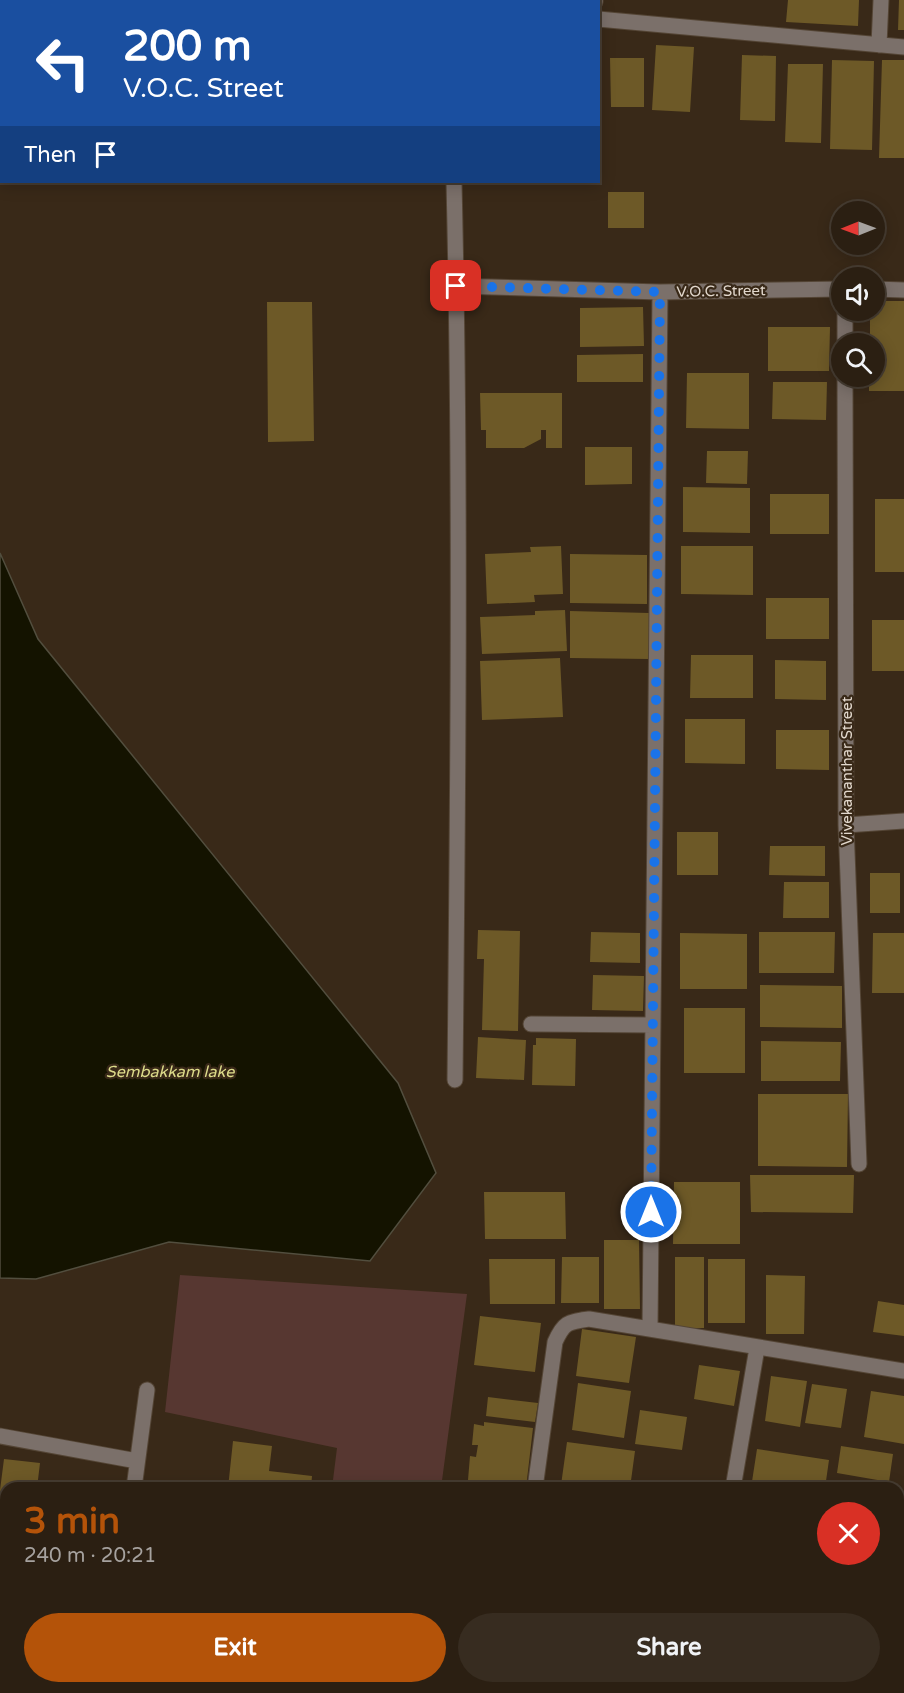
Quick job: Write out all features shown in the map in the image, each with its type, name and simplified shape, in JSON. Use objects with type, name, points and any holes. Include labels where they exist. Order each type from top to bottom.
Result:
[{"type":"street","points":[[879,45],[881,0]]},
{"type":"street","points":[[600,19],[904,47]]},
{"type":"street","points":[[454,183],[458,729],[455,1080]]},
{"type":"street","name":"V.O.C. Street","points":[[456,286],[660,292],[831,289]]},
{"type":"street","points":[[885,289],[904,290]]},
{"type":"street","points":[[650,1329],[660,292]]},
{"type":"street","name":"Vivekananthar Street","points":[[845,387],[846,825],[859,1164]]},
{"type":"street","points":[[846,825],[904,821]]},
{"type":"street","points":[[531,1024],[653,1025]]},
{"type":"street","points":[[536,1482],[555,1342],[561,1329],[574,1321],[589,1319],[904,1371]]},
{"type":"street","points":[[734,1482],[757,1348]]},
{"type":"street","points":[[135,1482],[147,1390]]},
{"type":"street","points":[[0,1436],[137,1461]]},
{"type":"shaded area","points":[[180,1275],[467,1294],[442,1482],[333,1482],[337,1448],[165,1412]]},
{"type":"water","name":"Sembakkam lake","points":[[0,553],[38,639],[398,1083],[436,1173],[370,1261],[169,1242],[36,1279],[0,1278]]},
{"type":"building","points":[[788,0],[859,0],[858,26],[786,22]]},
{"type":"building","points":[[899,0],[904,0],[904,30],[898,30]]},
{"type":"building","points":[[656,45],[694,47],[690,112],[652,110]]},
{"type":"building","points":[[742,55],[776,56],[775,121],[740,120]]},
{"type":"building","points":[[610,58],[644,58],[644,107],[611,107]]},
{"type":"building","points":[[832,60],[874,61],[872,150],[830,149]]},
{"type":"building","points":[[882,60],[904,60],[904,158],[879,158]]},
{"type":"building","points":[[788,64],[823,64],[821,143],[785,142]]},
{"type":"building","points":[[608,192],[644,192],[644,228],[608,228]]},
{"type":"building","points":[[885,301],[904,301],[904,391],[869,391],[869,387],[885,387],[885,333],[870,333],[870,321],[885,321]]},
{"type":"building","points":[[267,302],[312,302],[314,441],[268,442]]},
{"type":"building","points":[[643,307],[644,346],[580,347],[580,308]]},
{"type":"building","points":[[768,327],[830,327],[829,371],[768,371]]},
{"type":"building","points":[[643,354],[643,382],[577,382],[577,355]]},
{"type":"building","points":[[687,373],[749,373],[749,429],[686,428]]},
{"type":"building","points":[[773,382],[827,382],[826,420],[772,419]]},
{"type":"building","points":[[480,393],[562,393],[562,448],[546,448],[546,430],[541,430],[541,439],[524,448],[486,448],[486,430],[481,430]]},
{"type":"building","points":[[585,447],[632,447],[632,484],[585,485]]},
{"type":"building","points":[[707,451],[748,451],[747,484],[706,483]]},
{"type":"building","points":[[683,487],[750,488],[750,533],[683,532]]},
{"type":"building","points":[[770,494],[829,494],[829,534],[770,534]]},
{"type":"building","points":[[875,499],[904,499],[904,572],[875,572]]},
{"type":"building","points":[[561,546],[563,594],[534,595],[535,602],[487,604],[485,554],[531,552],[530,547]]},
{"type":"building","points":[[681,546],[753,546],[753,595],[681,594]]},
{"type":"building","points":[[570,554],[647,555],[647,604],[570,603]]},
{"type":"building","points":[[766,598],[829,598],[829,639],[766,639]]},
{"type":"building","points":[[565,610],[567,651],[482,654],[480,617],[535,615],[535,611]]},
{"type":"building","points":[[570,611],[649,613],[649,659],[570,658]]},
{"type":"building","points":[[872,620],[904,620],[904,671],[872,671]]},
{"type":"building","points":[[691,655],[753,655],[753,698],[690,698]]},
{"type":"building","points":[[560,658],[563,717],[482,720],[480,661]]},
{"type":"building","points":[[775,660],[826,661],[826,700],[775,699]]},
{"type":"building","points":[[685,719],[745,719],[745,764],[685,763]]},
{"type":"building","points":[[776,730],[829,730],[829,770],[776,769]]},
{"type":"building","points":[[677,832],[718,832],[718,875],[677,875]]},
{"type":"building","points":[[770,846],[825,846],[825,876],[769,875]]},
{"type":"building","points":[[870,873],[900,873],[900,913],[870,913]]},
{"type":"building","points":[[784,882],[829,882],[829,918],[783,918]]},
{"type":"building","points":[[478,930],[520,931],[518,1031],[482,1030],[484,959],[477,959]]},
{"type":"building","points":[[591,932],[640,933],[640,963],[590,962]]},
{"type":"building","points":[[759,932],[835,932],[834,973],[759,973]]},
{"type":"building","points":[[680,933],[747,934],[747,989],[680,989]]},
{"type":"building","points":[[873,933],[904,933],[904,993],[872,993]]},
{"type":"building","points":[[593,975],[644,976],[643,1011],[592,1010]]},
{"type":"building","points":[[760,985],[842,986],[842,1028],[760,1027]]},
{"type":"building","points":[[684,1008],[745,1008],[745,1073],[684,1073]]},
{"type":"building","points":[[478,1037],[526,1040],[524,1080],[476,1078]]},
{"type":"building","points":[[536,1038],[576,1039],[575,1086],[532,1085],[533,1045],[536,1045]]},
{"type":"building","points":[[761,1041],[841,1042],[840,1081],[761,1081]]},
{"type":"building","points":[[758,1094],[848,1094],[847,1167],[758,1166]]},
{"type":"building","points":[[750,1175],[854,1175],[853,1213],[751,1212]]},
{"type":"building","points":[[674,1182],[740,1182],[740,1244],[673,1244]]},
{"type":"building","points":[[484,1192],[565,1192],[566,1239],[485,1239]]},
{"type":"building","points":[[604,1240],[639,1240],[640,1309],[604,1309]]},
{"type":"building","points":[[562,1257],[599,1257],[599,1303],[561,1303]]},
{"type":"building","points":[[675,1257],[704,1257],[704,1328],[675,1328]]},
{"type":"building","points":[[489,1259],[555,1259],[555,1304],[490,1304]]},
{"type":"building","points":[[708,1259],[745,1259],[745,1323],[708,1323]]},
{"type":"building","points":[[766,1275],[805,1276],[804,1334],[766,1334]]},
{"type":"building","points":[[878,1301],[904,1305],[904,1336],[873,1332]]},
{"type":"building","points":[[480,1316],[541,1323],[535,1372],[474,1365]]},
{"type":"building","points":[[582,1329],[636,1337],[629,1383],[576,1376]]},
{"type":"building","points":[[699,1365],[740,1371],[734,1406],[694,1399]]},
{"type":"building","points":[[771,1376],[807,1381],[800,1427],[765,1421]]},
{"type":"building","points":[[578,1383],[631,1391],[624,1438],[572,1430]]},
{"type":"building","points":[[812,1384],[847,1389],[841,1428],[805,1423]]},
{"type":"building","points":[[871,1391],[904,1396],[904,1444],[864,1437]]},
{"type":"building","points":[[488,1397],[538,1403],[535,1422],[486,1416]]},
{"type":"building","points":[[640,1410],[687,1417],[682,1450],[635,1444]]},
{"type":"building","points":[[484,1422],[533,1428],[527,1482],[474,1482],[474,1480],[468,1480],[470,1456],[476,1457],[478,1445],[472,1445],[474,1424],[484,1426]]},
{"type":"building","points":[[233,1441],[272,1446],[269,1471],[312,1476],[312,1482],[229,1482]]},
{"type":"building","points":[[567,1442],[635,1451],[631,1482],[561,1482]]},
{"type":"building","points":[[841,1446],[893,1454],[889,1482],[837,1473]]},
{"type":"building","points":[[757,1449],[829,1460],[826,1482],[752,1482]]},
{"type":"building","points":[[4,1459],[40,1463],[38,1482],[1,1482]]},
{"type":"route","points":[[456,286],[660,292],[651,1212]]}]
